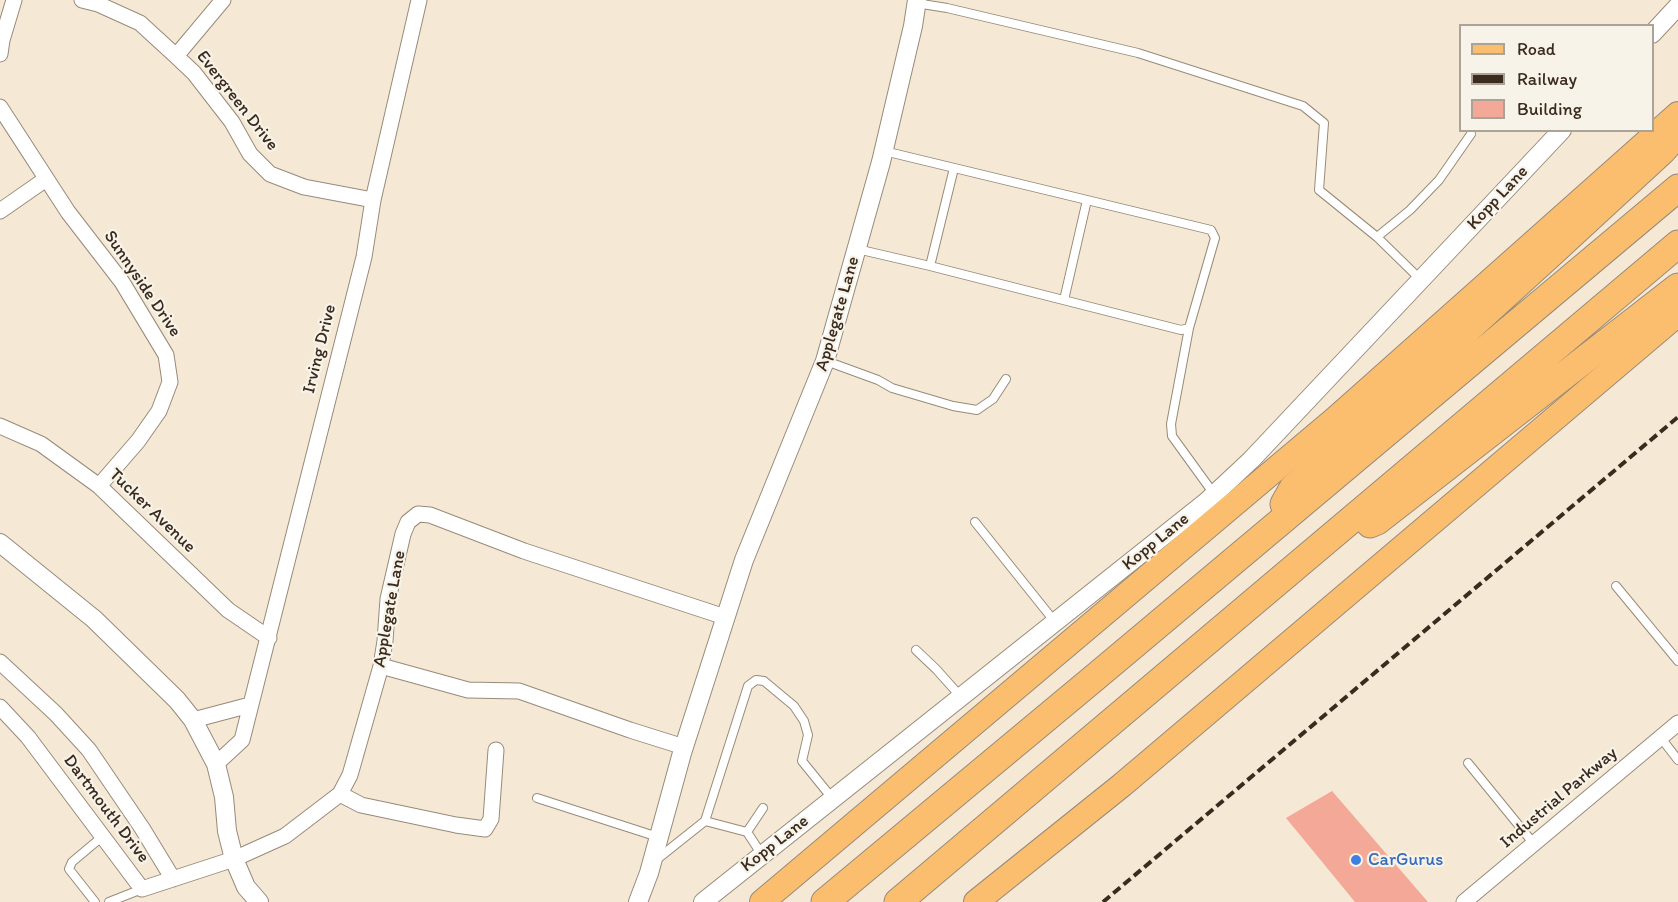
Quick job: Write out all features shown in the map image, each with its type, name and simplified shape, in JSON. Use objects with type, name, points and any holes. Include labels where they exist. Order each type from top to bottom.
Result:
[{"type":"highway","points":[[1264,536],[1293,488],[1663,150],[1678,133]]},
{"type":"highway","points":[[825,902],[1678,188]]},
{"type":"highway","points":[[898,902],[1678,244]]},
{"type":"highway","points":[[1330,538],[1377,521],[1678,287]]},
{"type":"main road","points":[[762,902],[1335,419],[1678,114]]},
{"type":"main road","points":[[976,902],[1122,785],[1678,314]]},
{"type":"street","points":[[0,54],[14,0]]},
{"type":"street","name":"Evergreen Drive","points":[[82,0],[98,4],[140,23],[176,56],[194,73],[232,122],[250,154],[270,174],[303,187],[373,200]]},
{"type":"street","points":[[176,56],[223,0]]},
{"type":"street","name":"Irving Drive","points":[[216,764],[242,740],[364,257],[373,200],[420,0]]},
{"type":"street","name":"Applegate Lane","points":[[638,902],[684,747],[744,560],[825,361],[884,151],[914,26],[917,2]]},
{"type":"street","points":[[1654,33],[1678,6]]},
{"type":"street","name":"Sunnyside Drive","points":[[0,107],[68,212],[122,282],[166,355],[170,382],[159,411],[138,441],[99,486]]},
{"type":"street","name":"Kopp Lane","points":[[703,902],[1214,495],[1251,460],[1560,132]]},
{"type":"street","points":[[0,211],[46,179]]},
{"type":"street","name":"Tucker Avenue","points":[[0,426],[40,444],[99,486],[228,610],[269,638]]},
{"type":"street","name":"Applegate Lane","points":[[234,860],[285,836],[340,794],[350,775],[381,666],[388,598],[403,534],[408,522],[418,514],[430,515],[524,551],[725,617]]},
{"type":"street","points":[[0,543],[94,619],[177,699],[193,720],[216,764],[234,860],[246,887],[259,902]]},
{"type":"street","points":[[0,662],[56,714],[89,750],[142,828],[172,879]]},
{"type":"street","points":[[381,666],[468,690],[519,691],[684,747]]},
{"type":"street","points":[[193,720],[250,705]]},
{"type":"street","name":"Dartmouth Drive","points":[[0,707],[28,737],[142,889],[234,860]]},
{"type":"street","name":"Industrial Parkway","points":[[1464,902],[1678,723]]},
{"type":"street","points":[[340,794],[361,806],[485,829],[491,819],[496,750]]},
{"type":"lane","points":[[917,2],[1138,53],[1303,106],[1324,123],[1319,190],[1377,237],[1420,280]]},
{"type":"lane","points":[[1377,237],[1410,210],[1439,180],[1471,134]]},
{"type":"lane","points":[[884,151],[1210,230],[1215,238],[1189,327],[1171,424],[1172,436],[1214,495]]},
{"type":"lane","points":[[930,266],[954,168]]},
{"type":"lane","points":[[1064,300],[1088,200]]},
{"type":"lane","points":[[857,249],[1181,330],[1189,327]]},
{"type":"lane","points":[[825,361],[892,388],[952,406],[976,410],[993,399],[1006,379]]},
{"type":"lane","points":[[975,522],[1056,623]]},
{"type":"lane","points":[[1616,586],[1678,661]]},
{"type":"lane","points":[[916,650],[961,697]]},
{"type":"lane","points":[[651,864],[705,821],[748,686],[756,680],[764,681],[794,706],[804,721],[808,735],[802,761],[833,799]]},
{"type":"lane","points":[[1661,738],[1678,760]]},
{"type":"lane","points":[[1468,763],[1534,844]]},
{"type":"lane","points":[[537,798],[658,837]]},
{"type":"lane","points":[[747,832],[763,808]]},
{"type":"lane","points":[[705,821],[747,832],[762,855]]},
{"type":"lane","points":[[94,902],[69,869],[72,862],[103,836]]},
{"type":"lane","points":[[109,902],[142,889]]},
{"type":"building","name":"CarGurus","points":[[1332,791],[1428,902],[1355,902],[1286,818]]},
{"type":"railway","points":[[1103,902],[1678,417]]},
{"type":"place","name":"CarGurus","points":[[1356,860]]}]
